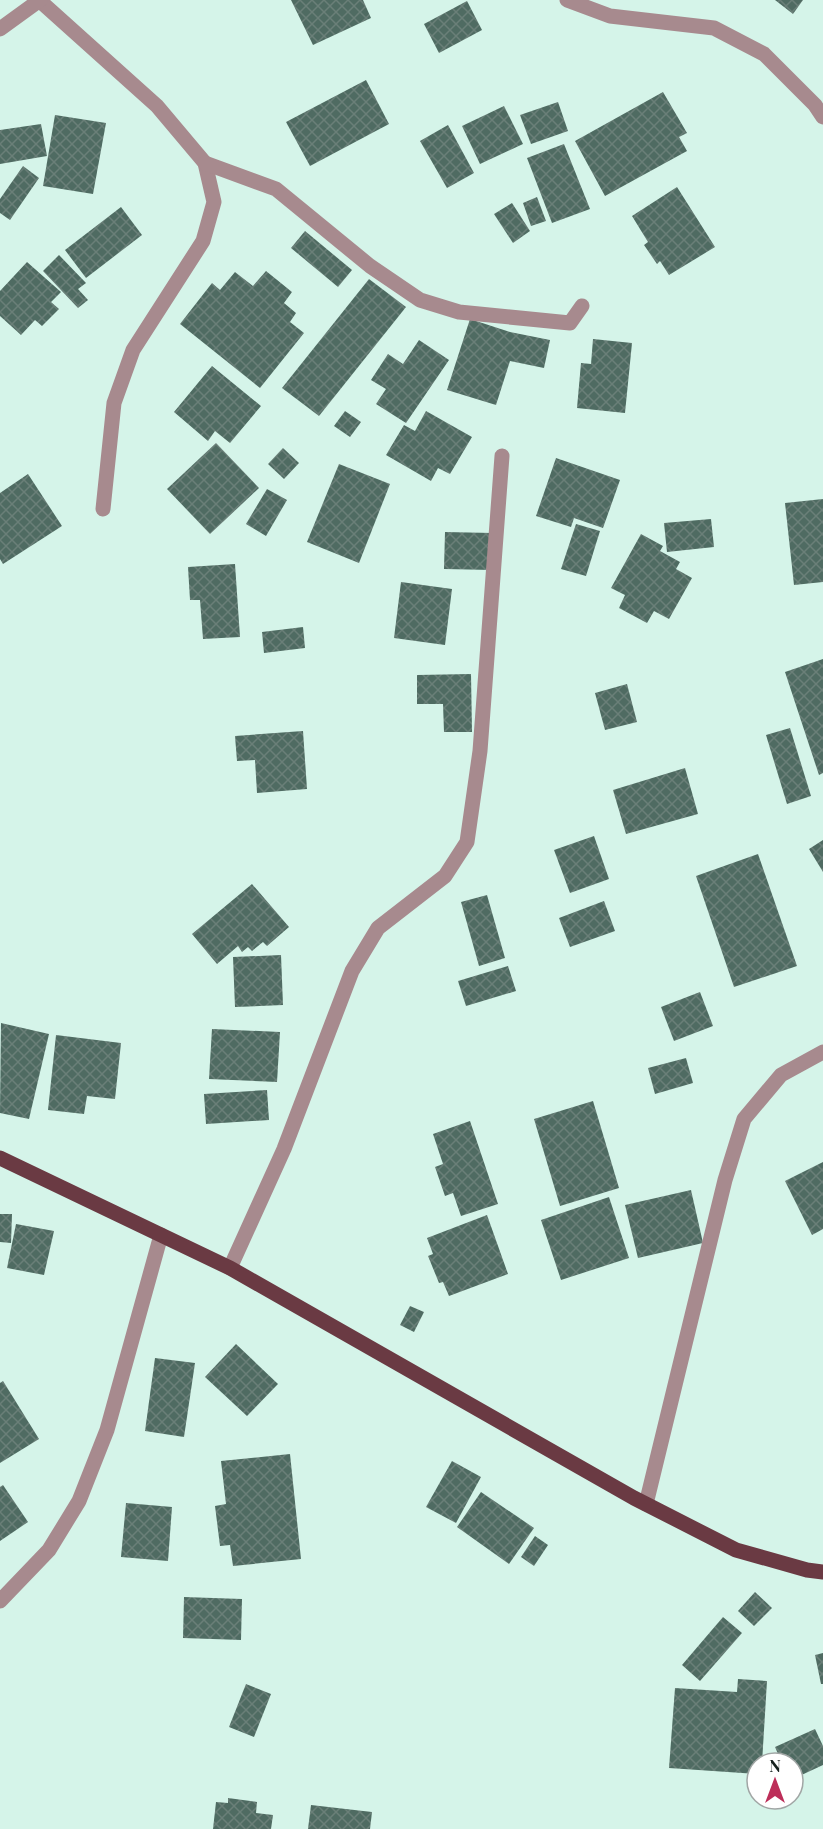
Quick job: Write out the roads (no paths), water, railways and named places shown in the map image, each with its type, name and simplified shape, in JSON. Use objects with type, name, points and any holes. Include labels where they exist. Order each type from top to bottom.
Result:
[{"type":"main road","points":[[0,1158],[230,1268],[646,1504],[736,1550],[807,1570],[823,1572]]},
{"type":"street","points":[[0,29],[40,0],[157,106],[205,163],[214,202],[203,241],[133,350],[129,360],[114,402],[103,509]]},
{"type":"street","points":[[567,0],[610,16],[714,28],[764,54],[815,105],[823,117]]},
{"type":"street","points":[[205,163],[276,189],[370,266],[420,300],[459,312],[570,323],[582,306]]},
{"type":"street","points":[[230,1268],[284,1149],[352,972],[378,928],[446,876],[467,842],[480,752],[502,456]]},
{"type":"street","points":[[646,1504],[726,1180],[744,1119],[781,1075],[823,1052]]},
{"type":"street","points":[[0,1601],[49,1550],[79,1501],[106,1430],[161,1235]]}]
